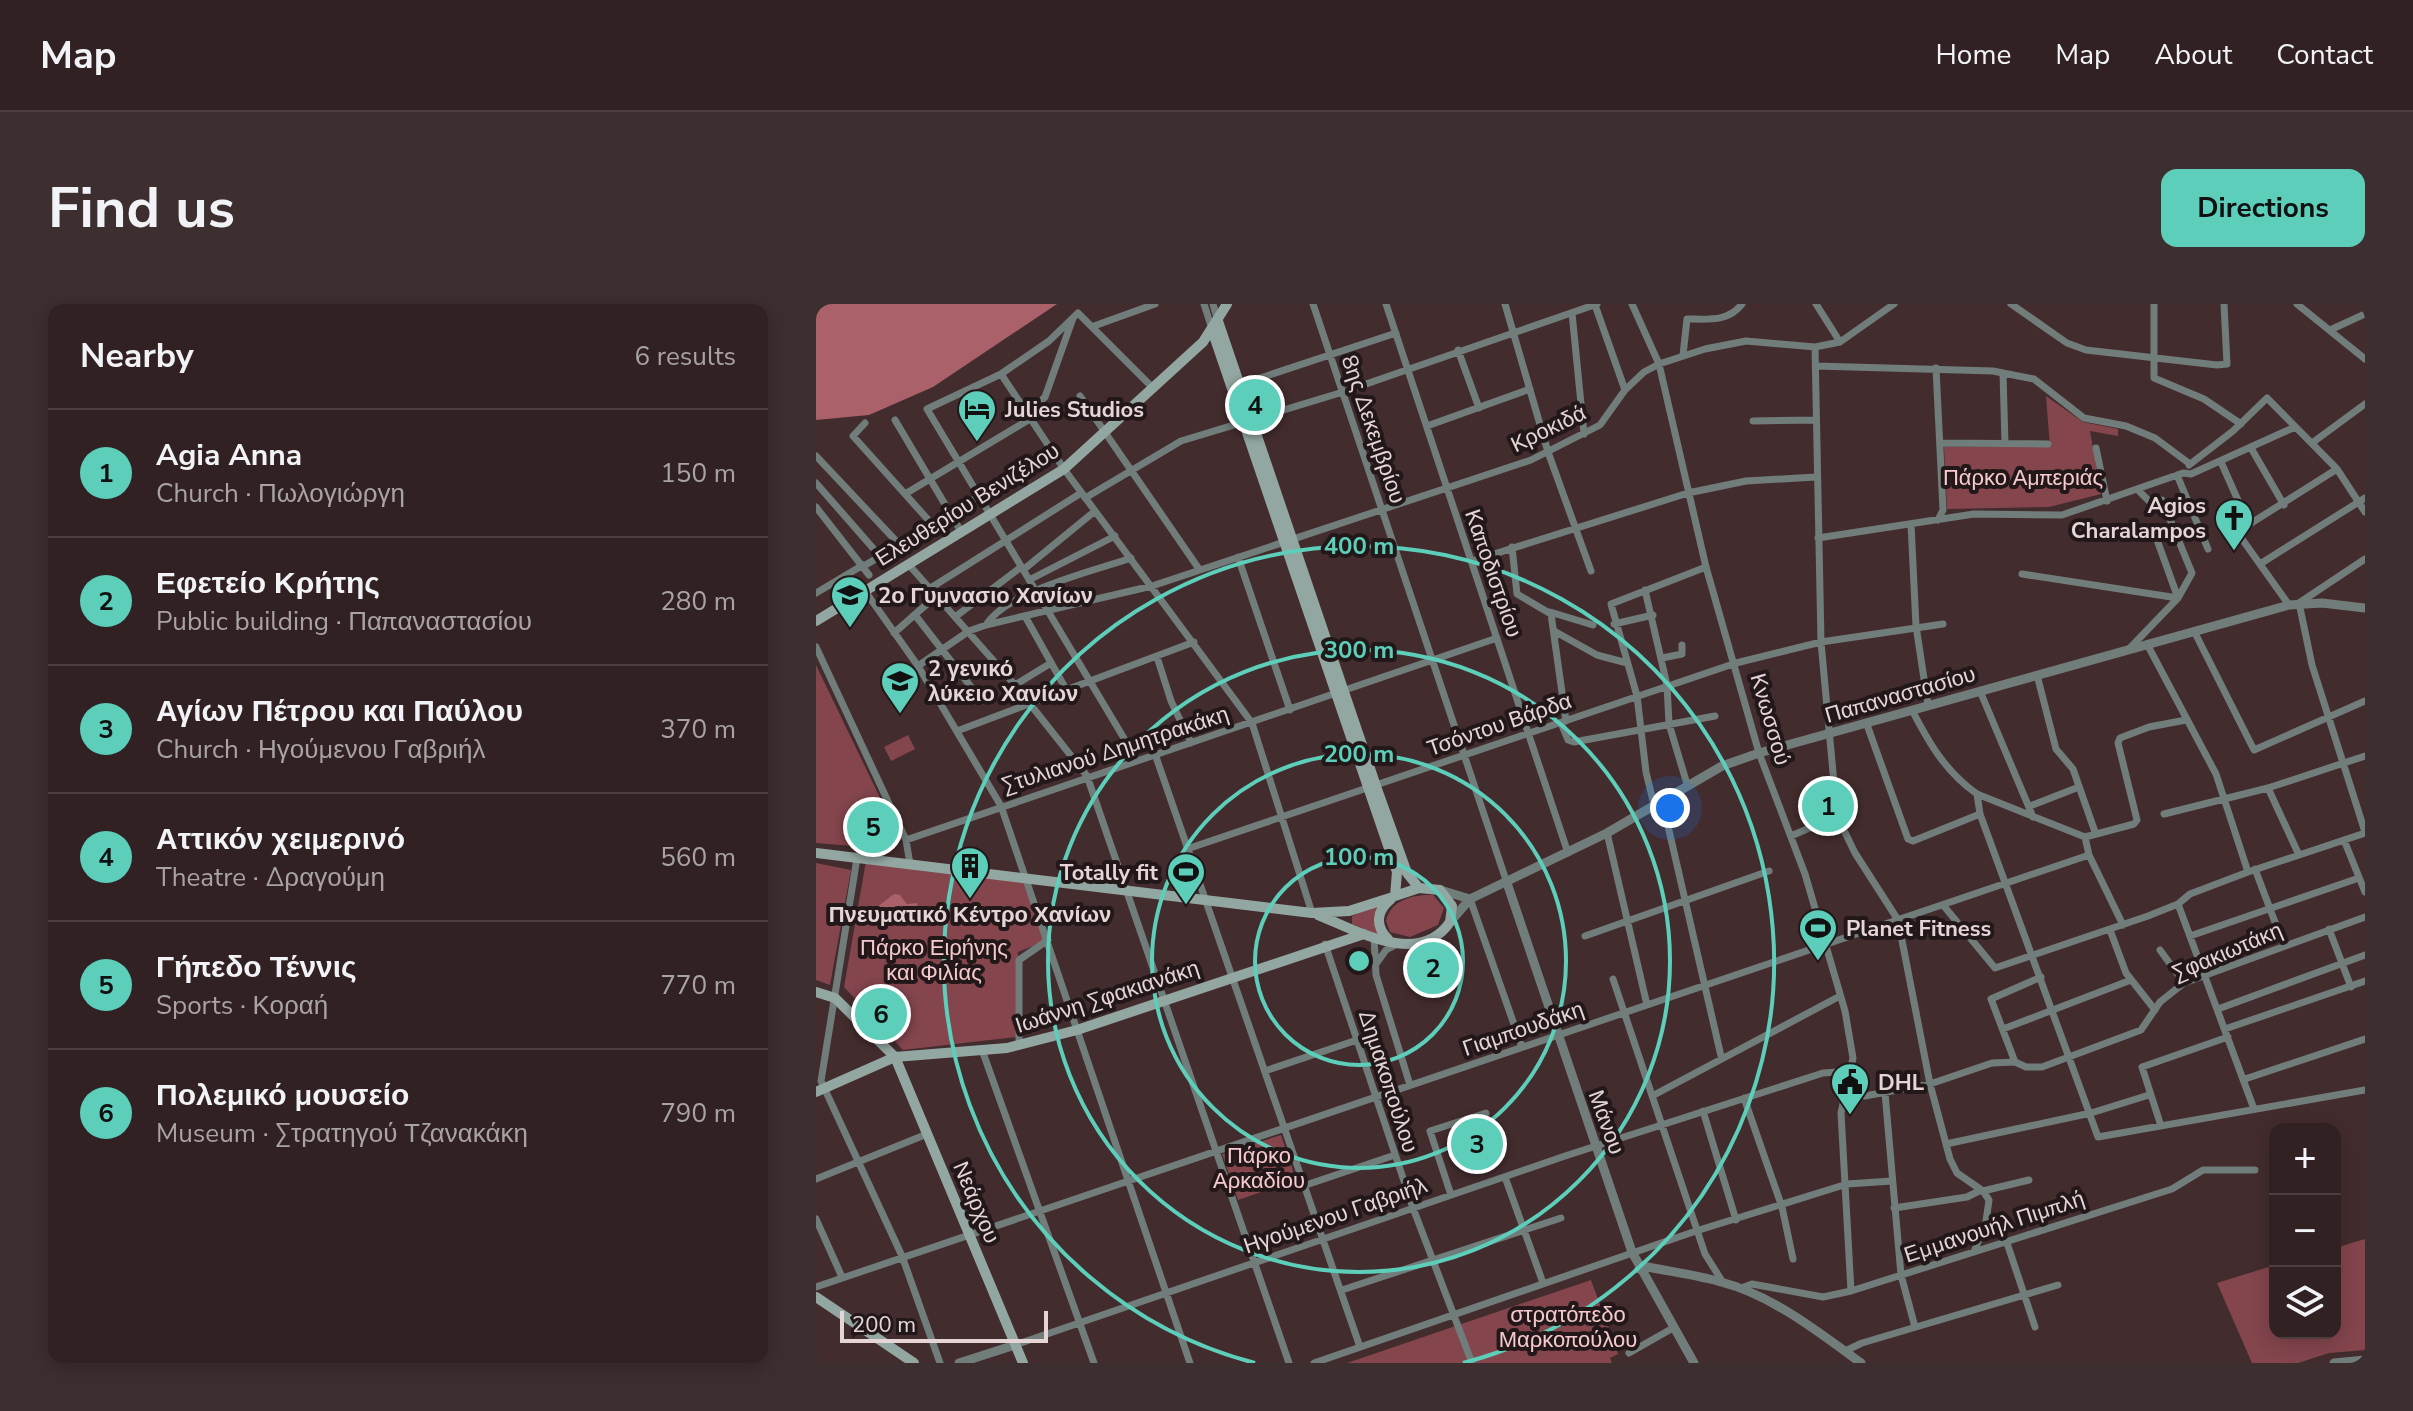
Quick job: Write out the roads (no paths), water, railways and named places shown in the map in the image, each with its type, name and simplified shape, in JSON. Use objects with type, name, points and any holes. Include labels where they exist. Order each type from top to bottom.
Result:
[{"type":"main road","name":"Ελευθερίου Βενιζέλου","points":[[817,618],[990,517],[1064,469],[1153,388],[1215,325],[1227,304]]},
{"type":"main road","points":[[1215,325],[1239,385],[1247,421]]},
{"type":"main road","points":[[1215,325],[1371,786],[1398,879],[1394,897],[1381,910],[1378,921],[1393,942]]},
{"type":"main road","points":[[1371,786],[1405,869],[1419,888]]},
{"type":"main road","points":[[816,853],[1312,913],[1357,909],[1419,888],[1440,890],[1452,906],[1450,922],[1430,939],[1393,942],[1312,913]]},
{"type":"main road","points":[[1325,944],[1339,924],[1357,909]]},
{"type":"main road","name":"Ιωάννη Σφακιανάκη","points":[[819,1085],[895,1057],[1019,1045],[1077,1030],[1325,944],[1369,935]]},
{"type":"main road","points":[[816,992],[835,998],[895,1057]]},
{"type":"main road","name":"Νεάρχου","points":[[895,1057],[1023,1363]]},
{"type":"main road","points":[[816,1297],[914,1363]]},
{"type":"street","points":[[1094,326],[1155,304]]},
{"type":"street","points":[[1204,304],[1215,325]]},
{"type":"street","points":[[1213,304],[1215,325]]},
{"type":"street","name":"8ης Δεκεμβρίου","points":[[1313,304],[1507,883]]},
{"type":"street","name":"Καποδιστρίου","points":[[1386,304],[1568,853]]},
{"type":"street","points":[[1505,304],[1548,452],[1591,571]]},
{"type":"street","points":[[929,589],[1004,541],[1181,441],[1343,392],[1407,367],[1596,304],[1625,390]]},
{"type":"street","name":"Κνωσσού","points":[[1632,304],[1659,364],[1706,567],[1736,663],[1759,753],[1828,944],[1840,996],[1853,1058],[1841,1113],[1851,1291]]},
{"type":"street","points":[[1683,355],[1687,319],[1720,319],[1732,315],[1742,304]]},
{"type":"street","points":[[1816,304],[1840,342]]},
{"type":"street","name":"Κροκιδά","points":[[986,625],[1048,613],[1152,586],[1548,452],[1600,425],[1625,390],[1644,372],[1659,364],[1683,355],[1746,341],[1815,347],[1840,342],[1894,304]]},
{"type":"street","points":[[2011,304],[2075,347],[2227,364],[2224,304]]},
{"type":"street","points":[[2154,304],[2154,378],[2204,399],[2241,424]]},
{"type":"street","points":[[2297,304],[2365,359]]},
{"type":"street","points":[[1572,313],[1584,434]]},
{"type":"street","points":[[1076,314],[1094,326],[1153,388]]},
{"type":"street","points":[[1076,314],[1049,341],[1001,374],[927,409],[1137,760]]},
{"type":"street","points":[[905,494],[1028,417],[1045,397],[1076,314]]},
{"type":"street","points":[[2330,330],[2365,314]]},
{"type":"street","points":[[1239,385],[1396,333]]},
{"type":"street","points":[[1049,341],[1062,355]]},
{"type":"street","points":[[1815,347],[1821,642],[1837,816],[1855,853],[1898,920],[1930,1084],[1957,1173],[1982,1190],[1989,1200],[1989,1210],[1974,1252]]},
{"type":"street","points":[[1458,350],[1479,408]]},
{"type":"street","points":[[1816,366],[1936,368],[2003,373],[2034,379],[2084,418],[2126,426],[2155,438],[2190,464]]},
{"type":"street","points":[[1936,368],[1943,510],[1938,520]]},
{"type":"street","points":[[2003,373],[2005,444]]},
{"type":"street","points":[[1001,374],[1064,469],[1252,723],[1312,913]]},
{"type":"street","points":[[1427,426],[1530,389]]},
{"type":"street","points":[[1080,396],[1199,569]]},
{"type":"street","points":[[2180,474],[2241,424],[2267,398],[2337,469],[2362,500],[2365,512]]},
{"type":"street","points":[[2312,443],[2365,404]]},
{"type":"street","points":[[1753,421],[1816,420]]},
{"type":"street","points":[[888,431],[896,422],[962,533]]},
{"type":"street","points":[[865,423],[853,436],[931,523]]},
{"type":"street","points":[[1818,538],[1974,514],[2062,515],[2221,462],[2295,427]]},
{"type":"street","points":[[1940,443],[2048,444]]},
{"type":"street","points":[[2096,448],[2107,501]]},
{"type":"street","points":[[2251,448],[2284,505]]},
{"type":"street","points":[[816,593],[1052,452]]},
{"type":"street","points":[[816,456],[898,543]]},
{"type":"street","points":[[2221,462],[2249,525]]},
{"type":"street","points":[[1943,905],[1992,968],[2110,930],[2178,904],[2190,894],[2251,870],[2365,832],[2340,763],[2294,604],[2237,532],[2337,469]]},
{"type":"street","points":[[2180,474],[2208,549]]},
{"type":"street","points":[[1472,561],[1688,493],[1746,481],[1816,477]]},
{"type":"street","points":[[816,483],[879,555]]},
{"type":"street","points":[[2127,652],[2178,598],[2189,580],[2191,568],[2162,500],[2150,502],[2138,490]]},
{"type":"street","points":[[2260,564],[2362,500]]},
{"type":"street","points":[[817,511],[869,575]]},
{"type":"street","points":[[955,617],[1095,511]]},
{"type":"street","points":[[1911,524],[1916,626],[1928,705]]},
{"type":"street","points":[[1029,580],[1115,536]]},
{"type":"street","points":[[2156,537],[2178,598]]},
{"type":"street","points":[[1512,547],[1517,594],[1550,612],[1593,625]]},
{"type":"street","points":[[1238,557],[1290,710]]},
{"type":"street","points":[[918,666],[969,631],[986,625],[997,612],[1035,591],[1131,558]]},
{"type":"street","points":[[2294,604],[2365,559]]},
{"type":"street","points":[[909,565],[1015,685],[1087,776],[1289,1363]]},
{"type":"street","points":[[1706,567],[1612,602],[1614,624],[1637,696],[1646,772],[1686,900],[1721,1056]]},
{"type":"street","points":[[2022,574],[2178,598]]},
{"type":"street","points":[[1645,590],[1667,685],[1669,724],[1687,784]]},
{"type":"street","points":[[865,591],[918,666],[1001,806],[1028,878],[1127,1182],[1190,1363]]},
{"type":"street","points":[[894,633],[936,596]]},
{"type":"street","name":"Παπαναστασίου","points":[[1450,922],[1470,899],[1607,833],[1722,766],[1759,753],[2294,604],[2365,608]]},
{"type":"street","points":[[1550,612],[1569,742],[1715,716]]},
{"type":"street","points":[[915,615],[982,701]]},
{"type":"street","points":[[1614,624],[1653,615]]},
{"type":"street","points":[[1026,618],[1067,691]]},
{"type":"street","name":"Τσόντου Βάρδα","points":[[1190,848],[1736,663],[1821,642],[1943,624]]},
{"type":"street","points":[[1554,631],[1597,655],[1627,663]]},
{"type":"street","points":[[2194,631],[2254,750],[2365,701]]},
{"type":"street","name":"Στυλιανού Δημητρακάκη","points":[[906,840],[1497,638]]},
{"type":"street","points":[[957,731],[1194,642]]},
{"type":"street","points":[[2147,644],[2211,764],[2284,946]]},
{"type":"street","points":[[1662,658],[1682,654],[1682,645]]},
{"type":"street","points":[[816,647],[906,840],[910,864]]},
{"type":"street","points":[[1157,657],[1171,701],[1191,743]]},
{"type":"street","points":[[1015,685],[1051,663]]},
{"type":"street","points":[[2037,675],[2056,749],[2070,764],[2095,832]]},
{"type":"street","points":[[1980,691],[2033,817]]},
{"type":"street","points":[[1912,710],[1942,763],[1977,794],[2085,837],[2134,824],[2137,818],[2118,743],[2125,735],[2186,720]]},
{"type":"street","points":[[1866,722],[1908,839],[1913,841],[1980,814]]},
{"type":"street","points":[[1155,754],[1209,902],[1360,1347]]},
{"type":"street","points":[[2164,814],[2268,788],[2365,756]]},
{"type":"street","points":[[2030,806],[2079,787]]},
{"type":"street","points":[[2268,788],[2299,855]]},
{"type":"street","points":[[1977,794],[1980,814],[2099,1137],[2365,1090]]},
{"type":"street","points":[[1791,836],[1837,816]]},
{"type":"street","points":[[1607,833],[1647,1005]]},
{"type":"street","points":[[2085,837],[2089,855],[2123,925]]},
{"type":"street","points":[[2344,840],[2365,892]]},
{"type":"street","name":"Γιαμπουδάκη","points":[[816,1287],[2089,855]]},
{"type":"street","points":[[857,858],[819,1085],[861,1160],[902,1256],[940,1363]]},
{"type":"street","points":[[1585,936],[1769,871]]},
{"type":"street","points":[[2190,936],[2359,878]]},
{"type":"street","name":"Μάνου","points":[[1507,883],[1632,1252],[1693,1363]]},
{"type":"street","points":[[1440,890],[1470,899],[1522,1047]]},
{"type":"street","points":[[2178,904],[2254,1109]]},
{"type":"street","name":"Σφακιωτάκη","points":[[1848,1080],[1865,1096],[1930,1084],[1992,1063],[2015,1062],[2034,1069],[2141,1030],[2155,1010],[2184,983],[2365,917]]},
{"type":"street","points":[[2329,929],[2351,987]]},
{"type":"street","points":[[2110,930],[2131,980],[2155,1010]]},
{"type":"street","points":[[1369,935],[1410,1085]]},
{"type":"street","points":[[1019,1045],[1019,960],[1048,940]]},
{"type":"street","points":[[1375,966],[1393,942]]},
{"type":"street","name":"Δημακοπούλου","points":[[1325,944],[1374,1097],[1472,1363]]},
{"type":"street","points":[[2160,950],[2184,983]]},
{"type":"street","points":[[2218,1009],[2365,955]]},
{"type":"street","points":[[2015,1062],[1992,996],[2041,977]]},
{"type":"street","points":[[1613,979],[1654,1095],[1696,1231],[1714,1272],[1723,1282]]},
{"type":"street","points":[[2003,1029],[2131,980]]},
{"type":"street","points":[[2161,1126],[2142,1067],[2365,981]]},
{"type":"street","points":[[1654,1095],[1721,1056],[1840,996]]},
{"type":"street","points":[[2245,1079],[2365,1039]]},
{"type":"street","points":[[1265,1071],[1357,1040]]},
{"type":"street","points":[[982,1050],[1094,1363]]},
{"type":"street","name":"Ηγούμενου Γαβριήλ","points":[[1015,1345],[1703,1111],[1830,1071],[1848,1080]]},
{"type":"street","points":[[1885,1093],[1901,1275],[1915,1327]]},
{"type":"street","points":[[1946,1144],[2091,1113],[2149,1095]]},
{"type":"street","points":[[1744,1098],[1782,1207],[1793,1259]]},
{"type":"street","points":[[1703,1111],[1736,1220]]},
{"type":"street","points":[[1451,1195],[1430,1131],[1486,1113]]},
{"type":"street","points":[[816,1179],[927,1134]]},
{"type":"street","points":[[1306,1185],[1395,1155]]},
{"type":"street","name":"Εµµανουήλ Πιµπλή","points":[[1740,1289],[1752,1284],[1823,1297],[1851,1291],[2172,1189],[2203,1170],[2255,1170]]},
{"type":"street","points":[[1505,1177],[1543,1283]]},
{"type":"street","points":[[1894,1208],[1967,1197],[1982,1190],[2029,1180]]},
{"type":"street","points":[[1314,1363],[1696,1231],[1782,1207],[1847,1184],[1892,1181]]},
{"type":"street","points":[[1342,1290],[1561,1218]]},
{"type":"street","points":[[816,1219],[842,1277]]},
{"type":"street","points":[[2007,1243],[2035,1327]]},
{"type":"street","points":[[1639,1269],[1648,1267],[1723,1282],[1740,1289],[1779,1308],[1861,1363]]},
{"type":"street","points":[[1845,1351],[2058,1285]]},
{"type":"street","points":[[1629,1353],[1673,1328]]},
{"type":"street","points":[[959,1363],[1015,1345]]},
{"type":"street","points":[[2334,1363],[2365,1360]]},
{"type":"place","name":"Αττικόν χειμερινό","points":[[1255,405]]},
{"type":"place","name":"Julies Studios","points":[[977,443]]},
{"type":"place","name":"Agios Charalampos","points":[[2234,552]]},
{"type":"place","name":"2ο Γυμνασιο Χανίων","points":[[850,629]]},
{"type":"place","name":"2 γενικό λύκειο Χανίων","points":[[900,715]]},
{"type":"place","name":"Agia Anna","points":[[1828,806]]},
{"type":"place","name":"Γήπεδο Τέννις","points":[[873,827]]},
{"type":"place","name":"Πνευματικό Κέντρο Χανίων","points":[[970,900]]},
{"type":"place","name":"Totally fit","points":[[1186,906]]},
{"type":"place","name":"Planet Fitness","points":[[1818,962]]},
{"type":"place","name":"Εφετείο Κρήτης","points":[[1433,968]]},
{"type":"place","name":"Πολεμικό μουσείο","points":[[881,1014]]},
{"type":"place","name":"DHL","points":[[1850,1116]]},
{"type":"place","name":"Αγίων Πέτρου και Παύλου","points":[[1477,1144]]},
{"type":"park label","name":"Πάρκο Αμπεριάς","points":[[2023,477]]},
{"type":"park label","name":"Πάρκο Ειρήνης και Φιλίας","points":[[934,960]]},
{"type":"park label","name":"Πάρκο Αρκαδίου","points":[[1259,1168]]},
{"type":"park label","name":"στρατόπεδο Μαρκοπούλου","points":[[1568,1326]]}]
